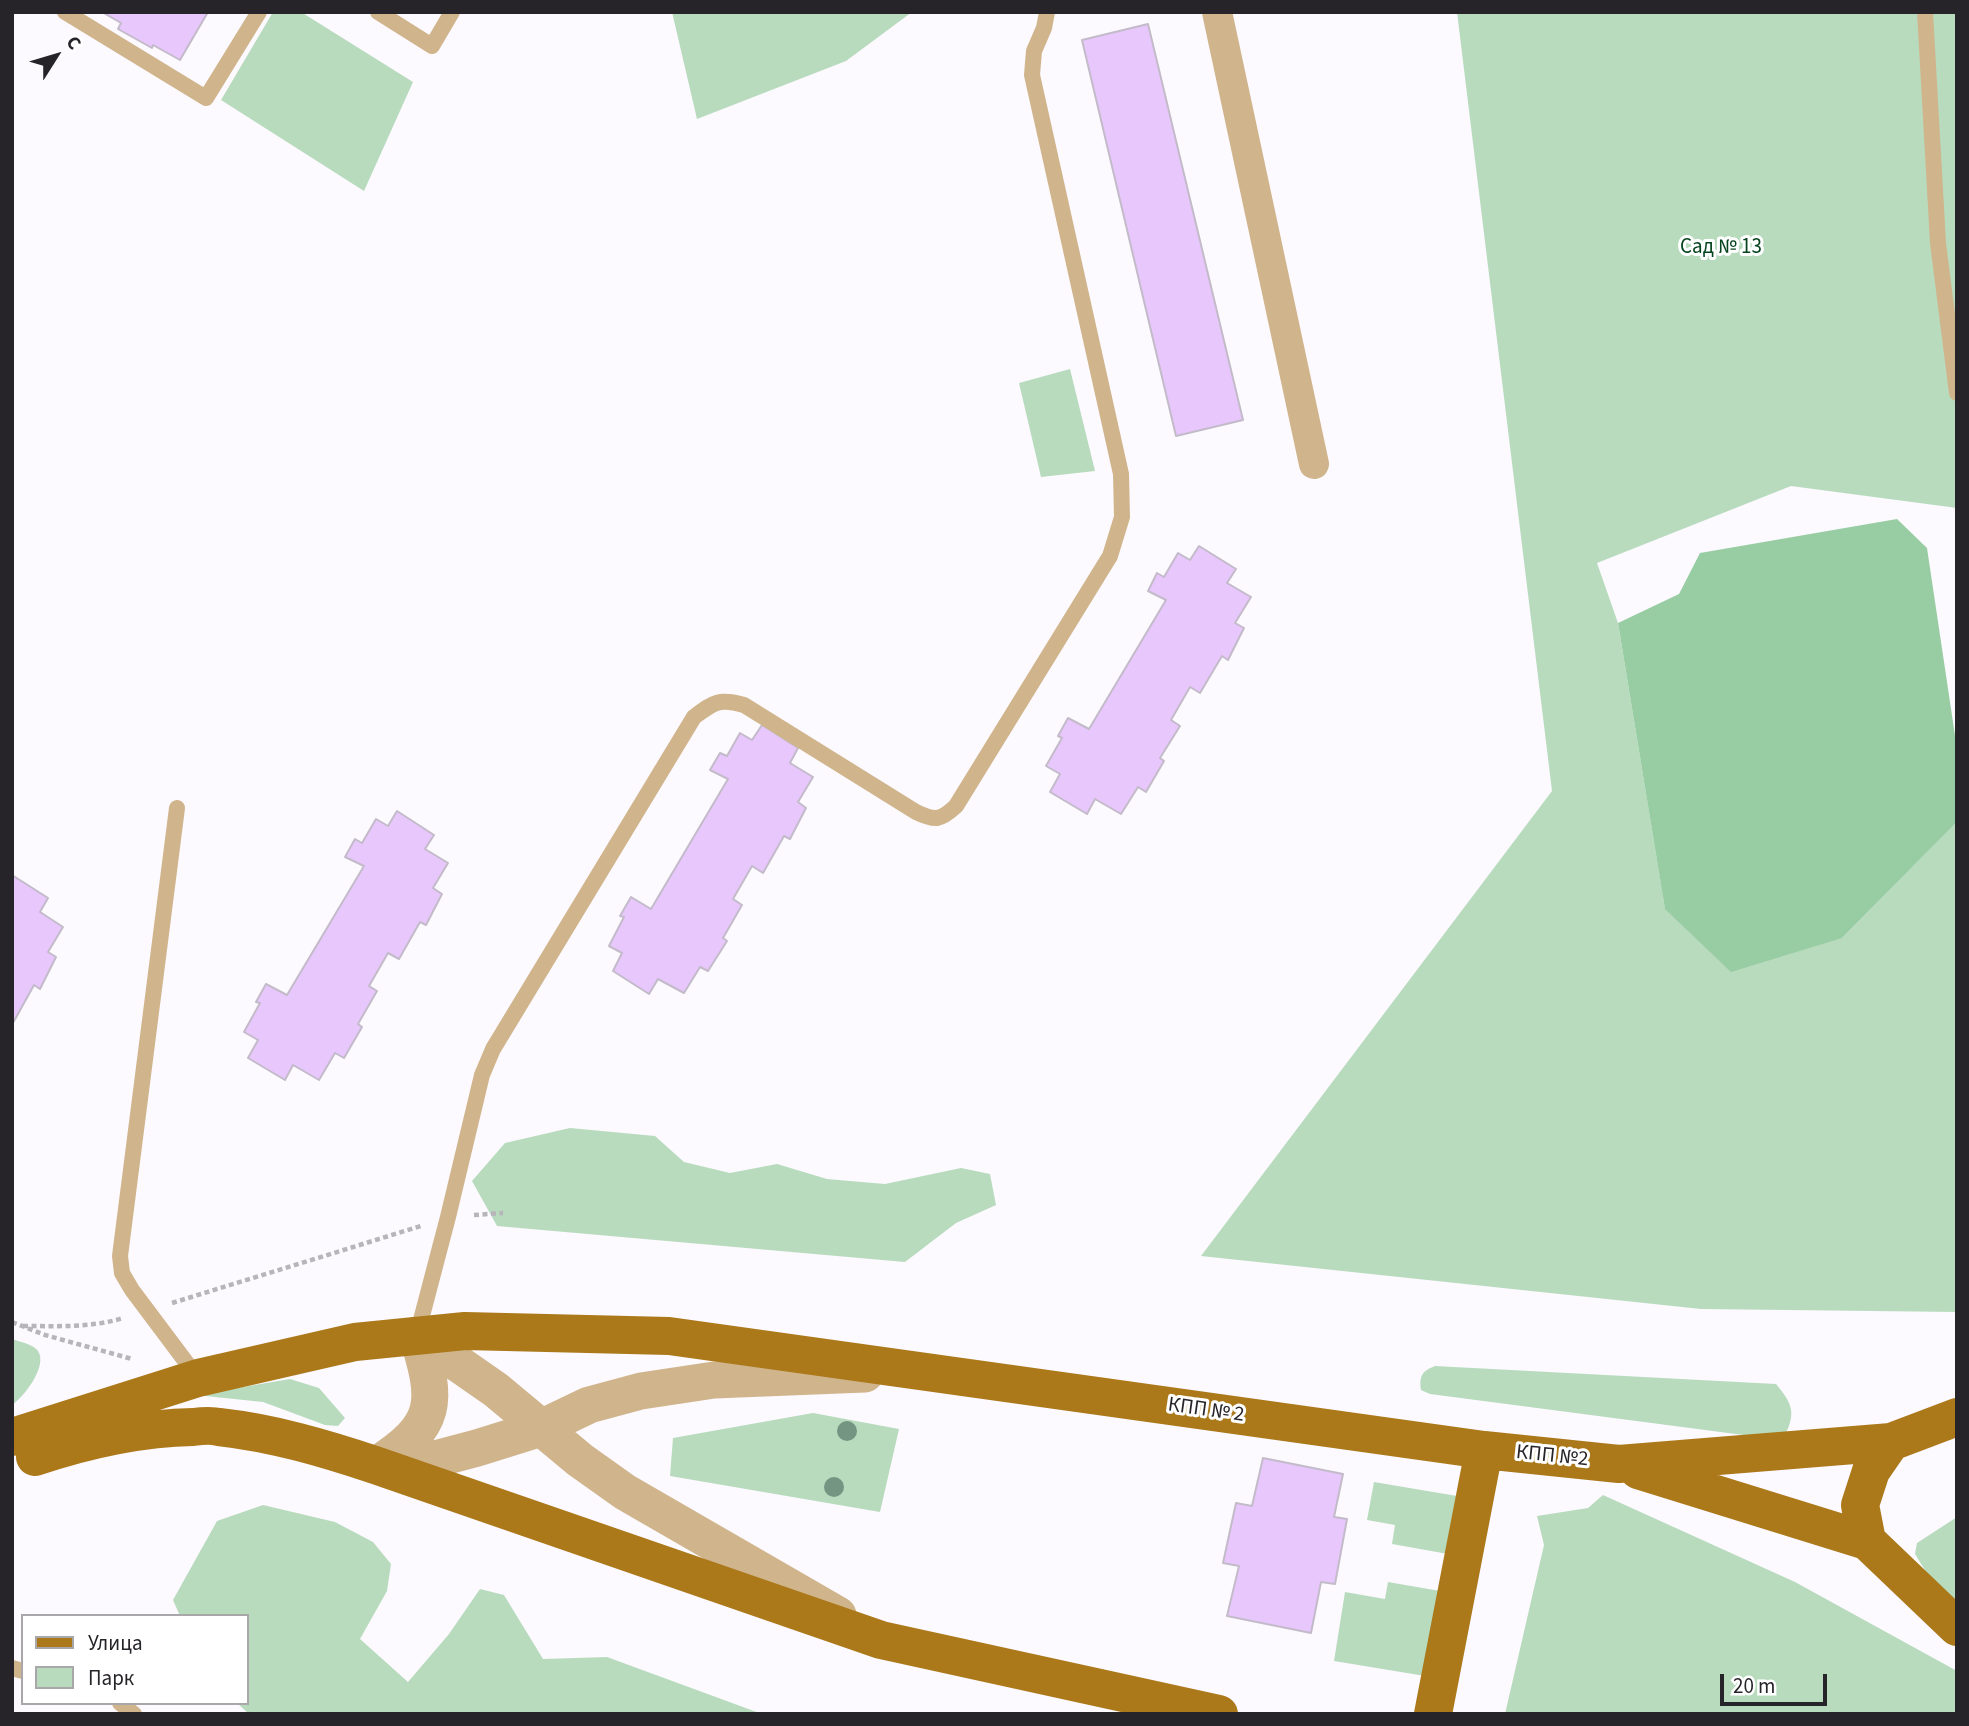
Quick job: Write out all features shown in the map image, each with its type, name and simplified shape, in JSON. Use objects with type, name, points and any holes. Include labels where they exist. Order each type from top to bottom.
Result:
[{"type":"main road","name":"КПП № 2","points":[[12,1437],[198,1378],[355,1342],[465,1331],[669,1336],[1484,1450]]},
{"type":"main road","points":[[1619,1464],[1891,1442],[1957,1417]]},
{"type":"main road","points":[[12,1464],[65,1447],[167,1427],[217,1426],[269,1434],[375,1465],[881,1640],[1219,1714]]},
{"type":"main road","points":[[1867,1541],[1860,1505],[1871,1471],[1891,1442]]},
{"type":"main road","points":[[1433,1714],[1484,1450]]},
{"type":"main road","name":"КПП №2","points":[[1484,1450],[1619,1464]]},
{"type":"main road","points":[[1619,1464],[1867,1541],[1957,1627]]},
{"type":"street","points":[[1217,12],[1314,464]]},
{"type":"street","points":[[417,1335],[496,1390],[580,1460],[625,1492],[881,1640]]},
{"type":"street","points":[[375,1465],[401,1449],[418,1433],[427,1414],[431,1390],[428,1368],[417,1335]]},
{"type":"street","points":[[375,1465],[428,1461],[541,1427],[589,1405],[641,1391],[701,1382],[928,1372]]},
{"type":"lane","points":[[65,12],[206,98],[259,12]]},
{"type":"lane","points":[[377,12],[432,46],[452,12]]},
{"type":"lane","points":[[417,1335],[482,1074],[492,1049],[694,717],[709,705],[727,700],[744,705],[916,812],[931,820],[945,816],[956,806],[1110,556],[1122,517],[1121,474],[1032,75],[1034,51],[1044,28],[1047,12]]},
{"type":"lane","points":[[1925,12],[1938,243],[1957,393]]},
{"type":"lane","points":[[177,808],[120,1256],[122,1273],[198,1378]]},
{"type":"path","points":[[23,1326],[81,1326],[108,1322],[448,1217],[503,1213]]},
{"type":"path","points":[[12,1322],[45,1335],[134,1360]]},
{"type":"green space","points":[[273,12],[301,12],[413,82],[364,191],[221,100]]},
{"type":"green space","points":[[672,12],[912,12],[846,61],[697,119]]},
{"type":"green space","name":"Сад № 13","points":[[1457,12],[1957,12],[1957,508],[1791,486],[1597,563],[1618,623],[1665,908],[1842,938],[1957,822],[1957,1312],[1701,1309],[1201,1256],[1552,791]]},
{"type":"green space","points":[[1070,369],[1095,471],[1041,477],[1019,383]]},
{"type":"green space","points":[[1897,519],[1927,548],[1957,749],[1957,822],[1842,938],[1731,972],[1665,909],[1618,623],[1679,594],[1700,553]]},
{"type":"green space","points":[[570,1128],[655,1136],[684,1162],[730,1173],[777,1164],[827,1179],[885,1184],[961,1168],[990,1174],[996,1205],[956,1223],[905,1262],[497,1226],[472,1181],[505,1143]]},
{"type":"green space","points":[[12,1339],[38,1351],[40,1365],[33,1381],[12,1405]]},
{"type":"green space","points":[[1435,1366],[1776,1384],[1789,1402],[1791,1420],[1785,1435],[1774,1439],[1430,1394],[1421,1390],[1421,1378],[1424,1372]]},
{"type":"green space","points":[[290,1379],[319,1388],[345,1418],[338,1426],[325,1425],[263,1402],[196,1395]]},
{"type":"green space","points":[[813,1413],[899,1429],[880,1512],[670,1476],[673,1438]]},
{"type":"green space","points":[[1374,1482],[1457,1496],[1448,1554],[1392,1544],[1395,1525],[1367,1520]]},
{"type":"green space","points":[[1603,1495],[1795,1582],[1957,1671],[1957,1714],[1505,1714],[1544,1545],[1537,1516],[1588,1508]]},
{"type":"green space","points":[[263,1505],[335,1522],[373,1542],[391,1564],[387,1591],[360,1639],[408,1682],[449,1634],[480,1589],[504,1595],[543,1659],[607,1657],[762,1714],[249,1714],[239,1705],[248,1705],[248,1614],[179,1614],[173,1600],[217,1521]]},
{"type":"green space","points":[[1957,1517],[1957,1607],[1939,1593],[1915,1554],[1917,1543]]},
{"type":"green space","points":[[1388,1582],[1440,1591],[1425,1676],[1334,1661],[1345,1592],[1385,1599]]},
{"type":"building","points":[[102,12],[208,12],[180,60],[118,29],[121,23]]},
{"type":"building","points":[[1148,24],[1243,420],[1176,436],[1082,40]]},
{"type":"building","points":[[1199,546],[1236,569],[1227,583],[1251,597],[1235,623],[1244,628],[1228,660],[1222,656],[1200,693],[1190,687],[1171,720],[1180,726],[1160,758],[1164,761],[1146,792],[1138,787],[1121,814],[1095,799],[1087,814],[1050,792],[1060,774],[1046,766],[1062,738],[1058,736],[1068,718],[1089,729],[1166,600],[1148,591],[1157,573],[1164,577],[1178,553],[1190,560]]},
{"type":"building","points":[[762,725],[798,748],[790,763],[813,777],[798,802],[806,808],[790,839],[784,836],[763,873],[752,866],[733,899],[742,905],[723,938],[727,941],[708,971],[700,967],[684,993],[658,979],[649,994],[613,971],[622,953],[609,946],[624,917],[620,916],[631,897],[651,909],[728,779],[710,770],[720,753],[727,756],[740,733],[752,740]]},
{"type":"building","points":[[397,811],[434,835],[425,849],[448,863],[433,888],[442,894],[426,925],[420,922],[399,959],[388,953],[369,986],[377,991],[358,1024],[362,1027],[344,1058],[335,1053],[319,1080],[293,1065],[285,1080],[248,1058],[258,1040],[244,1032],[260,1003],[256,1002],[266,984],[287,995],[364,866],[345,857],[355,839],[362,843],[376,819],[388,826]]},
{"type":"building","points":[[12,875],[48,898],[40,912],[63,927],[48,952],[56,957],[40,989],[34,985],[13,1023]]},
{"type":"building","points":[[1263,1458],[1343,1474],[1334,1517],[1347,1519],[1335,1584],[1321,1582],[1311,1633],[1227,1616],[1239,1566],[1223,1563],[1236,1503],[1252,1506]]}]
